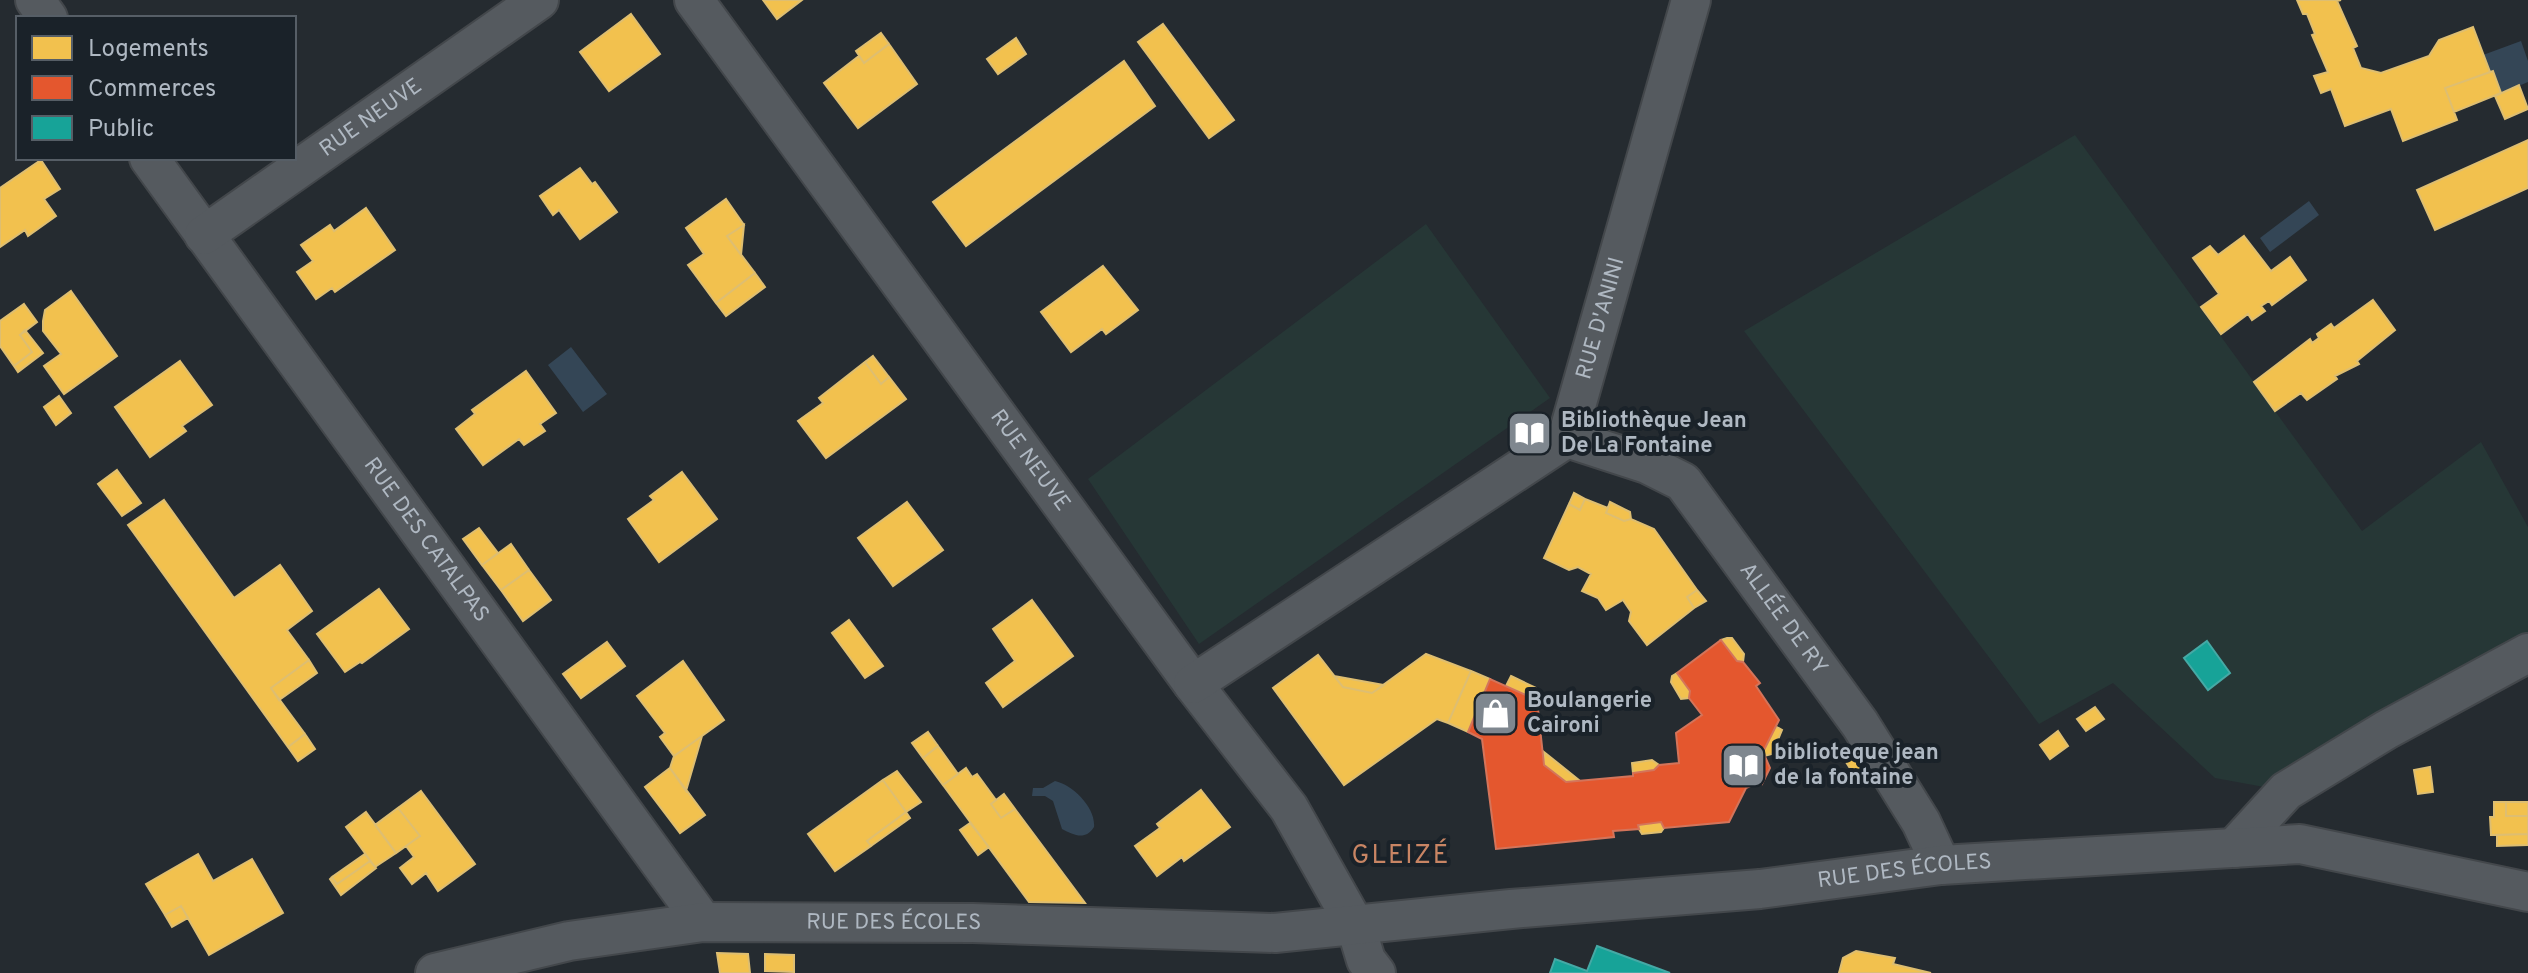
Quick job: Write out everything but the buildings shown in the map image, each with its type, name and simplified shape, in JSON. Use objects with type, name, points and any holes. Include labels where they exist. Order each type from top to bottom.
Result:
[{"type":"street","name":"RUE NEUVE","points":[[204,235],[539,0]]},
{"type":"street","name":"RUE NEUVE","points":[[694,0],[1193,684],[1289,808],[1356,927],[1366,960],[1376,973]]},
{"type":"street","name":"RUE D'ANINI","points":[[1567,438],[1691,0]]},
{"type":"street","name":"RUE DES CATALPAS","points":[[150,160],[703,922]]},
{"type":"street","points":[[1193,684],[1567,438]]},
{"type":"street","name":"ALLÉE DE RY","points":[[1567,438],[1647,464],[1683,482],[1860,724],[1921,822],[1941,865]]},
{"type":"street","points":[[2234,848],[2286,791],[2386,730],[2528,653]]},
{"type":"street","name":"RUE DES ÉCOLES","points":[[435,973],[571,957],[703,922],[973,923],[1275,933],[1511,909],[1760,889],[1941,865],[2300,844],[2528,892]]},
{"type":"shaded area","points":[[2075,135],[2362,531],[2481,442],[2528,527],[2528,653],[2286,791],[2215,778],[2113,683],[2039,724],[1744,331]]},
{"type":"shaded area","points":[[1426,224],[1550,398],[1199,644],[1088,479]]},
{"type":"water","points":[[2521,41],[2528,61],[2528,82],[2497,95],[2483,55]]},
{"type":"water","points":[[2309,201],[2319,215],[2270,252],[2260,238]]},
{"type":"water","points":[[571,347],[607,394],[583,412],[548,365]]},
{"type":"water","points":[[1055,781],[1069,787],[1087,805],[1094,827],[1087,834],[1075,835],[1062,829],[1053,801],[1045,796],[1032,796],[1033,788],[1043,788]]},
{"type":"place","name":"Bibliothèque Jean De La Fontaine","points":[[1530,434]]},
{"type":"place","name":"Boulangerie Caironi","points":[[1496,714]]},
{"type":"place","name":"biblioteque jean de la fontaine","points":[[1743,766]]},
{"type":"district","name":"GLEIZÉ","points":[[1401,856]]}]
